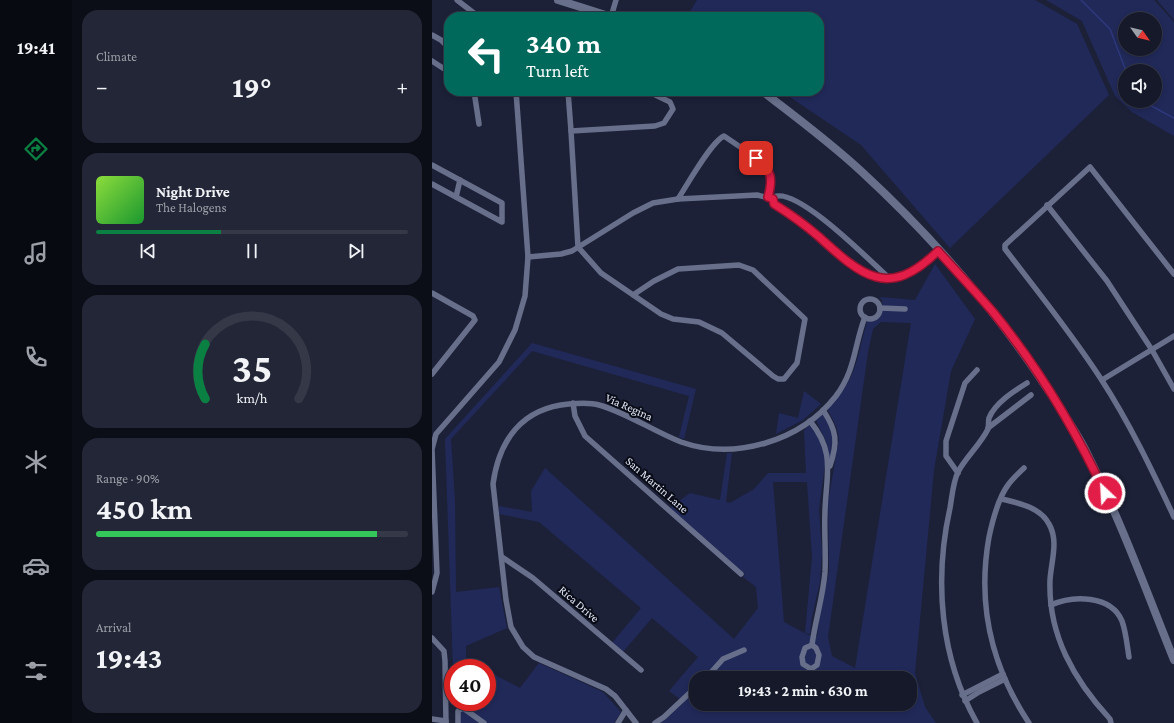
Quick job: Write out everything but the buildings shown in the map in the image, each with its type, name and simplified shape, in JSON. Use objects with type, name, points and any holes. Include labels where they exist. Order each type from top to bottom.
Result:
[{"type":"street","points":[[457,0],[473,12]]},
{"type":"street","points":[[558,0],[595,12]]},
{"type":"street","points":[[612,12],[616,0]]},
{"type":"street","points":[[432,35],[444,43]]},
{"type":"street","points":[[432,61],[444,69]]},
{"type":"street","points":[[475,96],[479,124]]},
{"type":"street","points":[[432,592],[437,573],[432,449],[434,433],[499,362],[512,336],[525,296],[528,257],[516,96]]},
{"type":"street","points":[[568,96],[578,247],[600,273],[660,314],[673,319],[699,322],[722,332],[778,379],[784,379],[797,363],[805,319],[753,270],[738,266],[678,269],[654,281],[633,295]]},
{"type":"street","points":[[571,131],[655,126],[664,123],[673,109],[670,102],[657,96]]},
{"type":"street","points":[[768,96],[862,172],[911,220],[993,312],[1019,348],[1056,401],[1085,450],[1131,550],[1174,660]]},
{"type":"street","points":[[678,198],[712,147],[719,138],[724,136],[749,153],[768,169],[770,198],[774,204],[795,217],[841,258],[861,272],[878,278],[890,279],[912,272],[938,251]]},
{"type":"street","points":[[432,165],[502,203],[502,222],[432,184]]},
{"type":"street","points":[[1174,274],[1092,168],[1087,168],[1007,242],[1005,249],[1070,334],[1102,380],[1153,472],[1174,517]]},
{"type":"street","points":[[456,197],[460,180]]},
{"type":"street","points":[[528,257],[561,254],[578,247],[633,213],[653,203],[678,198],[757,195],[770,198],[778,195],[793,199],[824,218],[890,279]]},
{"type":"street","points":[[1047,205],[1107,281],[1152,350],[1174,389]]},
{"type":"street","points":[[432,293],[473,316],[475,320],[432,374]]},
{"type":"street","points":[[865,300],[875,300],[880,308],[879,314],[874,318],[865,317],[860,309],[865,300]]},
{"type":"street","points":[[880,308],[905,308]]},
{"type":"street","name":"Via Regina","points":[[636,723],[615,696],[606,689],[534,656],[523,647],[512,627],[506,600],[493,484],[496,466],[503,445],[517,427],[535,413],[554,407],[573,404],[597,404],[678,440],[698,446],[720,449],[774,442],[810,421],[836,396],[849,373],[865,317]]},
{"type":"street","points":[[1102,380],[1174,336]]},
{"type":"street","points":[[958,473],[946,456],[946,441],[965,383],[977,370]]},
{"type":"street","points":[[988,428],[989,418],[994,411],[1013,391],[1027,383]]},
{"type":"street","points":[[977,723],[962,695],[950,654],[944,622],[941,584],[945,530],[958,473],[988,428],[1031,396]]},
{"type":"street","name":"San Martin Lane","points":[[573,404],[575,416],[585,436],[741,574]]},
{"type":"street","points":[[823,410],[833,424],[835,434],[834,452],[828,470]]},
{"type":"street","points":[[810,421],[821,434],[825,447],[828,470],[824,518],[825,572],[812,645]]},
{"type":"street","points":[[1024,468],[1007,486],[992,520],[984,569],[984,593],[992,644],[1017,705],[1029,723]]},
{"type":"street","points":[[1002,499],[1023,504],[1042,515],[1049,523],[1054,539],[1050,582],[1051,605],[1056,628],[1067,661],[1088,694],[1110,719],[1111,723]]},
{"type":"street","name":"Rica Drive","points":[[502,557],[533,578],[641,670]]},
{"type":"street","points":[[1051,605],[1058,602],[1087,599],[1097,600],[1109,606],[1121,620],[1129,657]]},
{"type":"street","points":[[432,638],[444,651],[446,722],[432,719]]},
{"type":"street","points":[[712,671],[723,659],[744,650]]},
{"type":"street","points":[[962,695],[1004,676]]},
{"type":"street","points":[[965,701],[1004,676]]},
{"type":"street","points":[[655,723],[664,717],[689,694]]},
{"type":"street","points":[[458,723],[458,711],[463,708],[484,723]]},
{"type":"street","points":[[618,723],[626,710]]},
{"type":"shaded area","points":[[697,0],[1035,0],[1077,24],[1109,95],[950,248],[861,145],[788,96],[824,96],[824,12],[690,12]]},
{"type":"shaded area","points":[[1046,0],[1154,0],[1174,22],[1174,136],[1132,112],[1128,108],[1162,108],[1162,64],[1118,64],[1118,99],[1115,96],[1082,21]]},
{"type":"shaded area","points":[[1157,0],[1174,0],[1174,20]]},
{"type":"shaded area","points":[[935,264],[975,319],[951,371],[934,470],[915,671],[689,671],[689,711],[917,711],[917,680],[925,707],[936,723],[659,723],[666,719],[684,702],[669,691],[698,657],[652,618],[623,652],[612,643],[641,608],[539,522],[499,514],[499,506],[532,512],[531,491],[545,468],[734,639],[758,608],[756,587],[743,577],[745,574],[670,508],[690,493],[720,500],[727,453],[732,453],[726,502],[730,503],[754,489],[768,473],[806,473],[804,430],[811,424],[819,435],[826,457],[819,509],[822,552],[820,582],[812,617],[810,634],[805,633],[812,557],[807,482],[773,482],[784,622],[808,635],[817,636],[820,609],[829,572],[828,502],[839,438],[836,426],[827,408],[846,386],[851,376],[868,319],[876,315],[883,308],[882,300],[879,297],[915,300]],"holes":[[[881,322],[911,323],[855,668],[832,656],[828,637],[868,352],[873,329]]]},
{"type":"shaded area","points":[[532,343],[696,389],[684,439],[679,437],[689,396],[532,351],[451,439],[455,502],[456,592],[499,587],[507,628],[466,646],[466,659],[453,659],[445,439]]},
{"type":"shaded area","points":[[804,391],[821,404],[803,420],[776,434],[779,413],[798,418]]},
{"type":"shaded area","points":[[823,414],[833,435],[830,461],[827,444],[816,420]]},
{"type":"shaded area","points":[[539,663],[603,692],[621,712],[614,723],[488,723],[469,711],[496,711],[496,676],[520,688]]},
{"type":"shaded area","points":[[461,711],[464,711],[484,723],[460,723]]},
{"type":"waterway","points":[[1081,0],[1110,29],[1123,64]]},
{"type":"waterway","points":[[1155,108],[1174,118]]},
{"type":"route","points":[[756,158],[768,169],[770,176],[770,188],[768,197],[773,199],[774,204],[795,217],[817,235],[841,258],[861,272],[878,278],[890,279],[912,272],[938,251],[993,312],[1056,401],[1085,450],[1105,493]]}]
